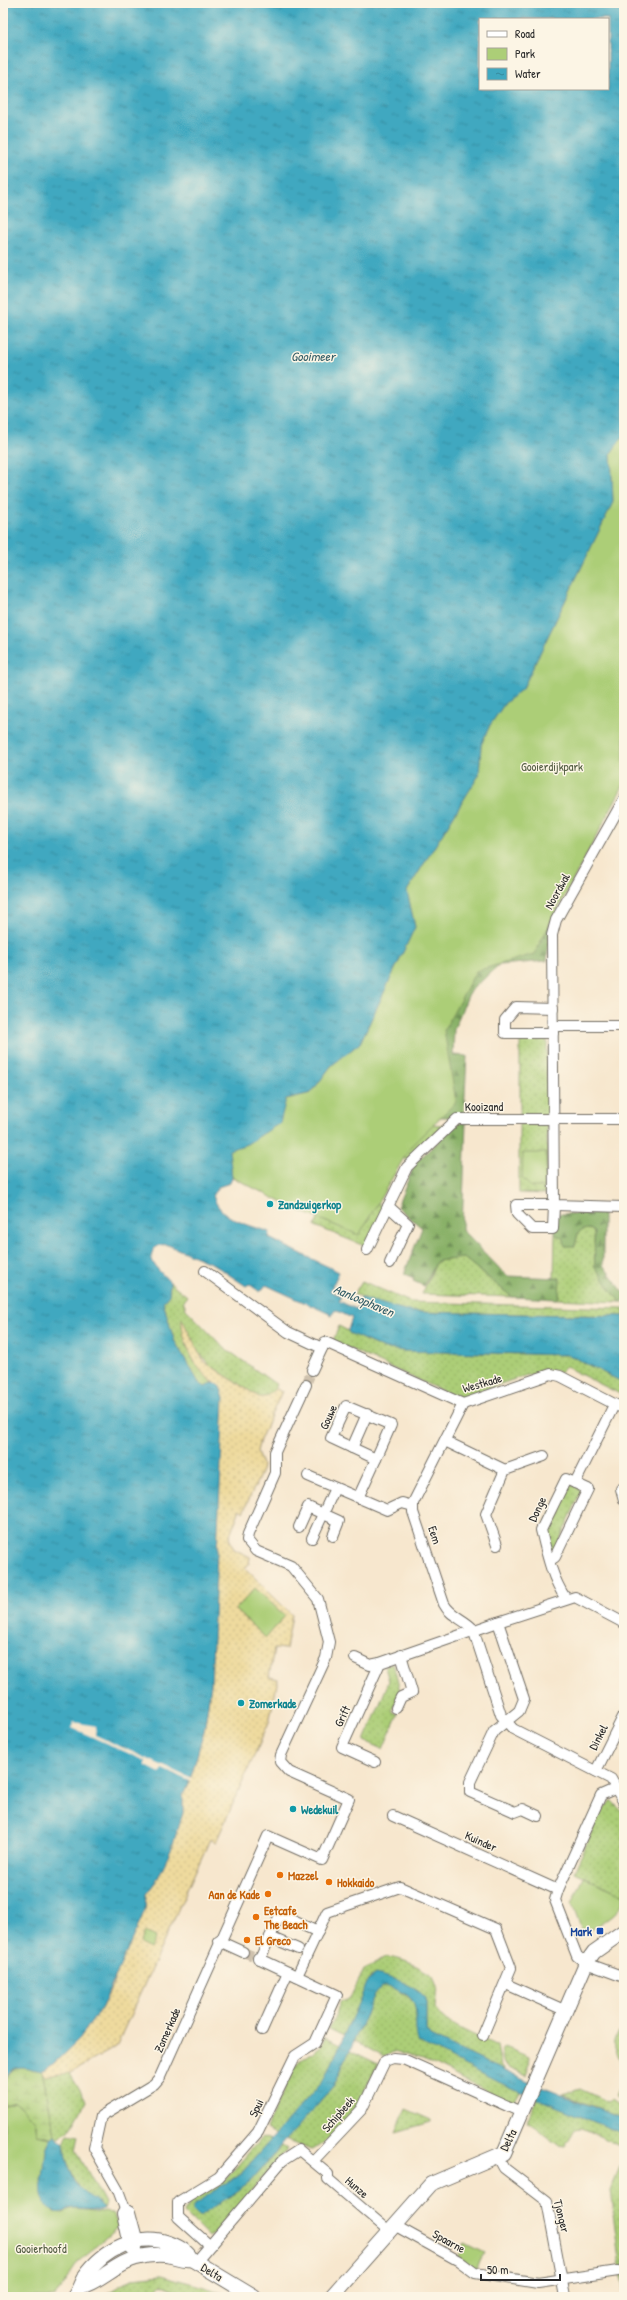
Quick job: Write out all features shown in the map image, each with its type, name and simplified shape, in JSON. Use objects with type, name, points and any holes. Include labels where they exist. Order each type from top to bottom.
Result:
[{"type":"street","name":"Noordwal","points":[[624,799],[556,920],[552,935],[554,1205],[624,1206]]},
{"type":"street","points":[[553,1008],[516,1007],[505,1020],[505,1033],[624,1026]]},
{"type":"street","name":"Kooizand","points":[[367,1250],[407,1167],[457,1119],[624,1119]]},
{"type":"street","points":[[388,1206],[408,1224],[390,1263]]},
{"type":"street","name":"Westkade","points":[[205,1271],[288,1332],[323,1345],[464,1404],[551,1374],[560,1376],[624,1409]]},
{"type":"street","points":[[312,1370],[323,1345]]},
{"type":"street","name":"Zomerkade","points":[[135,2258],[130,2212],[125,2210],[118,2190],[94,2148],[101,2116],[154,2084],[160,2077],[219,1941],[268,1836],[322,1860],[349,1799],[289,1772],[280,1764],[281,1755],[326,1658],[329,1642],[318,1600],[313,1593],[291,1566],[256,1551],[247,1540],[248,1534],[276,1473],[275,1452],[306,1385]]},
{"type":"street","points":[[308,1476],[387,1510],[402,1503],[413,1506],[464,1404]]},
{"type":"street","points":[[549,1561],[555,1557],[588,1489],[575,1483],[614,1404]]},
{"type":"street","name":"Gouwe","points":[[358,1498],[392,1425],[346,1406],[331,1438],[376,1459]]},
{"type":"street","points":[[352,1448],[367,1414]]},
{"type":"street","points":[[445,1441],[505,1470],[544,1456]]},
{"type":"street","points":[[497,1545],[486,1514],[505,1470]]},
{"type":"street","name":"Donge","points":[[566,1599],[556,1584],[541,1530],[566,1479],[575,1483]]},
{"type":"street","points":[[312,1538],[335,1488]]},
{"type":"street","points":[[621,1489],[624,1500]]},
{"type":"street","name":"Eem","points":[[413,1506],[444,1604],[451,1614],[468,1624],[473,1629]]},
{"type":"street","points":[[299,1527],[308,1507],[339,1521],[333,1536]]},
{"type":"street","points":[[355,1658],[370,1665],[380,1663],[473,1629],[575,1597],[624,1623]]},
{"type":"street","points":[[498,1622],[524,1699],[519,1710],[494,1731],[470,1782],[470,1792],[516,1812],[523,1809],[538,1816]]},
{"type":"street","points":[[473,1629],[501,1715],[506,1722],[513,1729],[611,1778],[624,1803]]},
{"type":"street","points":[[396,1708],[401,1697],[412,1692],[401,1655]]},
{"type":"street","name":"Grift","points":[[375,1762],[342,1747],[380,1663]]},
{"type":"street","name":"Dinkel","points":[[596,1770],[624,1715]]},
{"type":"street","points":[[617,1788],[601,1795],[558,1890],[555,1900],[577,1956],[586,1963],[624,1978]]},
{"type":"street","name":"Kuinder","points":[[393,1816],[558,1890]]},
{"type":"street","points":[[262,2030],[292,1974],[318,1932],[327,1912],[400,1887],[496,1929],[511,1968],[506,1984],[483,2035]]},
{"type":"street","name":"Spui","points":[[209,2245],[178,2217],[178,2202],[219,2177],[258,2132],[294,2056],[315,2043],[337,1995],[259,1959],[280,1915],[318,1932]]},
{"type":"street","name":"Delta","points":[[332,2297],[431,2184],[498,2157],[504,2153],[564,2010],[586,1963],[594,1952],[624,1931]]},
{"type":"street","points":[[270,1937],[298,1949]]},
{"type":"street","points":[[219,1941],[243,1952]]},
{"type":"street","points":[[506,1984],[564,2010]]},
{"type":"street","name":"Schipbeek","points":[[313,2161],[356,2117],[368,2098],[385,2061],[392,2058],[403,2059],[521,2112]]},
{"type":"street","points":[[194,2260],[209,2245],[284,2158],[299,2150],[313,2161]]},
{"type":"street","name":"Tjonger","points":[[498,2157],[504,2168],[547,2201],[563,2279],[565,2297]]},
{"type":"street","name":"Hunze","points":[[313,2161],[328,2174],[328,2179],[391,2228]]},
{"type":"street","name":"Spaarne","points":[[391,2228],[459,2261],[475,2273],[538,2283],[563,2279]]},
{"type":"street","name":"Delta","points":[[133,2243],[149,2240],[166,2242],[189,2254],[194,2260],[254,2297]]},
{"type":"street","points":[[78,2291],[86,2275],[100,2259],[113,2250],[133,2243]]},
{"type":"street","name":"Delta","points":[[78,2291],[90,2285],[117,2265],[135,2258],[160,2255],[194,2260]]},
{"type":"street","points":[[563,2279],[618,2271]]},
{"type":"green space","name":"Gooierdijkpark","points":[[624,435],[624,784],[534,954],[476,971],[444,1030],[456,1102],[411,1146],[359,1235],[295,1209],[232,1177],[228,1150],[247,1144],[286,1099],[311,1093],[331,1066],[360,1043],[415,927],[407,891],[479,775],[481,745],[490,725],[505,703],[523,688],[613,502],[611,453]]},
{"type":"green space","points":[[541,925],[550,925],[547,961],[500,965],[470,991],[454,1029],[453,1055],[467,1056],[464,1115],[453,1117],[376,1117],[441,943]]},
{"type":"green space","points":[[520,1038],[547,1038],[547,1116],[520,1115]]},
{"type":"green space","points":[[385,1122],[445,1125],[406,1161]]},
{"type":"green space","points":[[458,1123],[466,1123],[462,1230],[507,1276],[560,1278],[559,1297],[557,1299],[512,1297],[464,1258],[437,1261],[424,1286],[413,1281],[414,1278],[404,1274],[422,1228],[397,1207],[415,1163]]},
{"type":"green space","points":[[519,1124],[547,1124],[548,1194],[519,1193]]},
{"type":"green space","points":[[523,1153],[546,1153],[546,1187],[531,1187],[522,1178]]},
{"type":"green space","points":[[363,1194],[385,1208],[367,1247],[315,1226],[325,1201]]},
{"type":"green space","points":[[603,1213],[603,1265],[624,1293],[624,1302],[620,1302],[595,1267],[594,1232],[590,1229],[582,1230],[578,1233],[575,1246],[565,1246],[564,1239],[555,1234],[555,1214]]},
{"type":"green space","points":[[582,1229],[590,1229],[594,1232],[595,1267],[620,1302],[557,1299],[559,1297],[559,1279],[554,1278],[555,1234],[575,1246],[578,1233]]},
{"type":"green space","points":[[464,1258],[512,1297],[422,1294],[437,1261]]},
{"type":"green space","points":[[362,1281],[410,1302],[624,1308],[624,1316],[413,1312],[386,1306],[354,1294]]},
{"type":"green space","points":[[170,1282],[187,1296],[183,1301],[186,1309],[222,1346],[277,1385],[272,1393],[263,1398],[259,1397],[209,1365],[199,1352],[185,1343],[194,1361],[213,1383],[205,1387],[199,1383],[174,1340],[163,1302],[169,1295]]},
{"type":"green space","points":[[339,1326],[364,1340],[383,1348],[403,1351],[569,1355],[624,1383],[624,1396],[566,1367],[560,1372],[555,1370],[527,1375],[471,1394],[472,1397],[462,1400],[333,1341]]},
{"type":"green space","points":[[572,1485],[578,1487],[581,1492],[553,1555],[550,1555],[544,1527],[566,1487]]},
{"type":"green space","points":[[255,1588],[285,1616],[266,1638],[235,1610]]},
{"type":"green space","points":[[393,1663],[400,1691],[392,1711],[398,1714],[383,1749],[365,1741],[389,1681],[385,1667]]},
{"type":"green space","points":[[611,1800],[624,1813],[624,1895],[574,1872],[599,1816]]},
{"type":"green space","points":[[584,1877],[624,1895],[620,1908],[615,1913],[602,1923],[583,1934],[572,1904]]},
{"type":"green space","points":[[145,1932],[156,1937],[150,1949],[140,1944]]},
{"type":"green space","points":[[385,1957],[410,1963],[433,1976],[437,1987],[435,2008],[455,2026],[497,2046],[501,2067],[506,2072],[430,2036],[426,2030],[426,1998],[371,1976],[344,2036],[329,2029],[342,2000],[345,2001],[350,1998],[364,1970]]},
{"type":"green space","points":[[387,1986],[399,1991],[412,2001],[417,2013],[419,2043],[520,2091],[511,2104],[423,2059],[393,2052],[384,2057],[354,2041],[375,1994],[379,1988]]},
{"type":"green space","points":[[622,2026],[624,2027],[624,2067],[615,2046],[616,2039]]},
{"type":"green space","points":[[325,2038],[340,2045],[326,2077],[276,2135],[266,2129],[296,2064],[321,2046]]},
{"type":"green space","points":[[505,2047],[529,2057],[527,2076],[506,2067],[503,2062],[502,2051]]},
{"type":"green space","points":[[350,2050],[378,2064],[374,2070],[367,2089],[350,2117],[327,2140],[311,2150],[286,2140],[334,2085]]},
{"type":"green space","points":[[22,2066],[42,2071],[55,2135],[51,2138],[37,2135],[35,2121],[15,2102],[3,2106],[3,2079],[15,2068]]},
{"type":"green space","points":[[42,2071],[45,2076],[69,2072],[86,2101],[70,2130],[59,2137],[55,2135]]},
{"type":"green space","points":[[624,2079],[624,2102],[615,2096]]},
{"type":"green space","points":[[580,2089],[608,2102],[612,2100],[624,2109],[624,2119],[563,2094]]},
{"type":"green space","points":[[537,2098],[624,2134],[624,2147],[581,2128],[575,2129],[565,2146],[559,2145],[527,2121]]},
{"type":"green space","name":"Gooierhoofd","points":[[15,2102],[35,2121],[37,2135],[51,2138],[48,2143],[41,2183],[45,2204],[54,2212],[63,2213],[75,2209],[112,2213],[119,2226],[79,2261],[55,2297],[3,2297],[3,2106]]},
{"type":"green space","points":[[406,2109],[431,2120],[431,2122],[396,2132]]},
{"type":"green space","points":[[69,2134],[79,2136],[76,2150],[105,2203],[103,2210],[103,2208],[82,2192],[70,2170],[64,2152],[64,2143]]},
{"type":"green space","points":[[262,2137],[271,2140],[240,2175],[194,2204],[198,2217],[249,2183],[282,2146],[287,2149],[214,2234],[208,2237],[184,2213],[189,2201],[225,2180]]},
{"type":"green space","points":[[624,2157],[624,2297],[610,2191]]},
{"type":"green space","points":[[465,2243],[485,2253],[475,2270],[457,2257]]},
{"type":"green space","points":[[161,2275],[236,2297],[191,2297],[161,2284],[153,2297],[101,2297],[133,2278]]},
{"type":"sand","name":"Zomerkade","points":[[182,1319],[204,1362],[259,1397],[266,1397],[276,1388],[281,1392],[282,1391],[260,1440],[257,1451],[262,1465],[261,1473],[243,1512],[240,1509],[229,1538],[234,1549],[250,1557],[249,1564],[245,1568],[292,1615],[286,1649],[274,1648],[269,1677],[278,1679],[269,1722],[216,1842],[210,1839],[116,2047],[70,2073],[45,2076],[42,2071],[52,2065],[79,2039],[101,2009],[113,1985],[118,1967],[145,1910],[146,1894],[157,1880],[183,1813],[183,1794],[191,1777],[204,1731],[211,1684],[219,1384],[204,1375],[192,1358],[184,1337]]},
{"type":"water","name":"Gooimeer","points":[[3,3],[624,3],[624,435],[611,453],[613,502],[523,688],[505,703],[490,725],[481,745],[479,775],[407,891],[415,927],[360,1043],[331,1066],[311,1093],[286,1099],[280,1123],[247,1144],[229,1150],[232,1177],[230,1183],[218,1187],[213,1195],[216,1203],[228,1216],[245,1224],[270,1232],[269,1238],[339,1272],[330,1291],[341,1296],[339,1301],[356,1309],[361,1298],[413,1312],[624,1316],[624,1383],[569,1355],[403,1351],[383,1348],[349,1333],[348,1330],[352,1318],[335,1310],[332,1315],[266,1285],[260,1292],[249,1284],[246,1286],[213,1264],[168,1245],[161,1245],[154,1249],[152,1254],[153,1263],[170,1282],[169,1295],[163,1302],[174,1340],[199,1383],[205,1387],[213,1383],[219,1384],[224,1398],[211,1684],[204,1731],[191,1777],[183,1794],[183,1813],[171,1850],[157,1880],[146,1894],[145,1910],[101,2009],[79,2039],[52,2065],[42,2071],[21,2067],[8,2073],[3,2079]]},
{"type":"water","points":[[375,1974],[403,1982],[421,1993],[426,1998],[426,2030],[430,2036],[526,2081],[624,2119],[624,2134],[509,2087],[419,2043],[416,2028],[415,2007],[412,2001],[407,1995],[395,1989],[381,1987],[375,1994],[334,2085],[249,2183],[198,2217],[191,2210],[194,2204],[240,2175],[326,2077],[367,1983]]},
{"type":"water","points":[[55,2135],[64,2143],[67,2162],[79,2188],[103,2208],[101,2210],[76,2209],[55,2212],[47,2207],[42,2198],[41,2182],[43,2178],[46,2150],[51,2138]]},
{"type":"pier","points":[[73,1722],[96,1726],[95,1735],[192,1779],[190,1781],[162,1769],[160,1773],[146,1766],[146,1761],[72,1728]]},
{"type":"tunnel","points":[[306,1385],[312,1370]]},
{"type":"tunnel","points":[[243,1952],[258,1958]]},
{"type":"place","name":"Zandzuigerkop","points":[[270,1204]]},
{"type":"place","name":"Zomerkade","points":[[241,1703]]},
{"type":"place","name":"Wedekuil","points":[[293,1809]]},
{"type":"place","name":"Mazzel","points":[[280,1875]]},
{"type":"place","name":"Hokkaido","points":[[329,1882]]},
{"type":"place","name":"Aan de Kade","points":[[268,1894]]},
{"type":"place","name":"Eetcafe The Beach","points":[[256,1917]]},
{"type":"place","name":"Mark","points":[[600,1931]]},
{"type":"place","name":"El Greco","points":[[247,1940]]},
{"type":"water label","name":"Aanloophaven","points":[[364,1300]]}]
